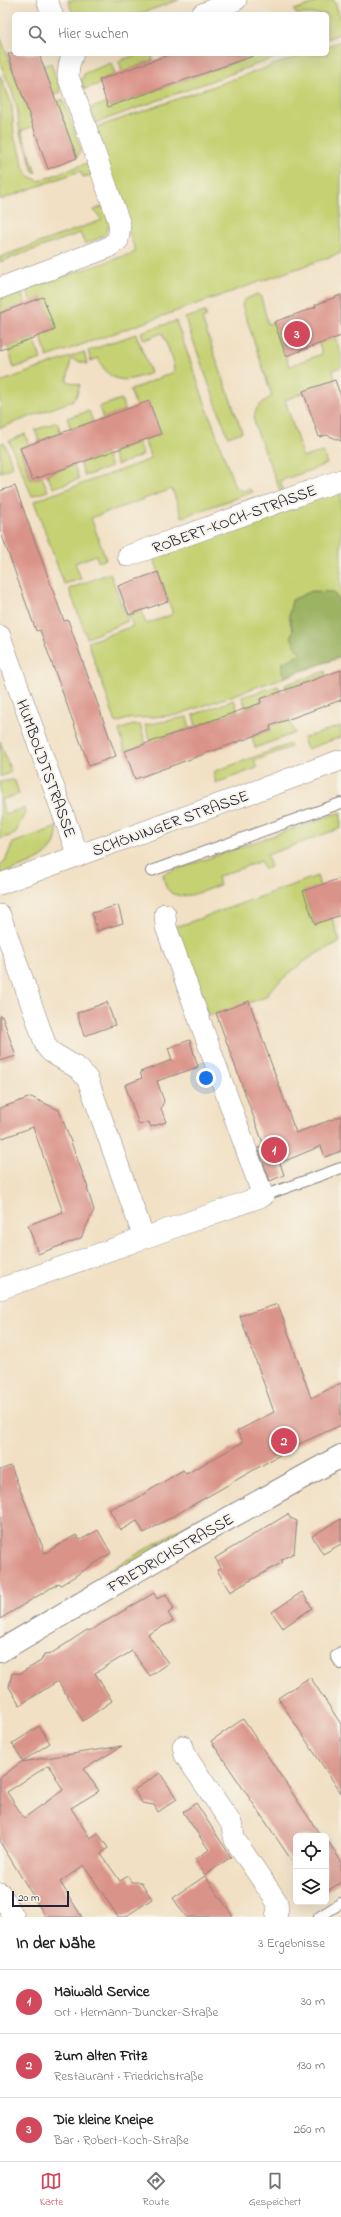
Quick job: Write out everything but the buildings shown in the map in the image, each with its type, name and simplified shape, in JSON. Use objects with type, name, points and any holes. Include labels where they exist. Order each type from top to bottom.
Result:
[{"type":"street","points":[[47,0],[51,12]]},
{"type":"street","points":[[207,12],[236,0]]},
{"type":"street","points":[[0,288],[100,251],[118,240],[120,225],[68,76],[69,65],[72,56]]},
{"type":"street","name":"ROBERT-KOCH-STRASSE","points":[[128,556],[341,480]]},
{"type":"street","name":"HUMBOLDTSTRASSE","points":[[0,636],[78,856]]},
{"type":"street","name":"SCHÖNINGER STRASSE","points":[[0,884],[341,760]]},
{"type":"street","points":[[0,1288],[263,1196],[166,927],[165,914]]},
{"type":"street","points":[[2,927],[46,1046],[50,1052],[79,1069],[88,1080],[144,1238]]},
{"type":"street","name":"FRIEDRICHSTRASSE","points":[[0,1651],[247,1507],[341,1456]]},
{"type":"street","points":[[183,1746],[185,1755],[231,1823],[235,1840],[276,1902],[278,1908],[276,1917]]},
{"type":"street","points":[[0,1893],[14,1917]]},
{"type":"lane","points":[[151,871],[341,803]]},
{"type":"lane","points":[[263,1196],[341,1168]]},
{"type":"lane","points":[[341,1652],[336,1656],[341,1664]]},
{"type":"lane","points":[[319,1917],[341,1903]]},
{"type":"green space","points":[[68,0],[179,0],[145,12],[72,12]]},
{"type":"green space","points":[[314,0],[334,0],[341,19],[341,33],[329,38],[329,12],[295,12],[294,10],[315,3]]},
{"type":"green space","points":[[0,36],[34,126],[21,131],[36,173],[32,170],[27,148],[20,134],[17,107],[0,63]]},
{"type":"green space","points":[[341,41],[341,253],[47,357],[41,336],[55,330],[43,297],[31,302],[27,289],[136,252],[92,129],[299,56],[329,56],[329,45]]},
{"type":"green space","points":[[133,56],[152,56],[153,60],[122,72],[119,61]]},
{"type":"green space","points":[[252,56],[280,56],[96,123],[91,108],[107,103],[109,107]]},
{"type":"green space","points":[[51,63],[61,92],[53,95],[43,66]]},
{"type":"green space","points":[[111,63],[115,74],[99,80],[100,84],[84,89],[81,81],[85,73]]},
{"type":"green space","points":[[0,75],[12,105],[14,137],[21,153],[23,167],[29,176],[39,181],[87,163],[92,175],[83,177],[80,171],[0,200]]},
{"type":"green space","points":[[63,99],[81,149],[77,158],[56,102]]},
{"type":"green space","points":[[103,206],[107,214],[108,226],[104,235],[99,238],[85,244],[80,233],[0,262],[0,257],[102,220],[94,210]]},
{"type":"green space","points":[[21,291],[25,304],[0,313],[0,299]]},
{"type":"green space","points":[[257,294],[261,297],[268,324],[274,322],[289,366],[322,354],[319,344],[328,319],[341,353],[341,367],[333,370],[335,380],[285,400],[303,457],[323,452],[327,464],[280,481],[285,495],[282,496],[254,420],[260,405],[272,396],[242,305],[244,300]]},
{"type":"green space","points":[[205,312],[207,317],[202,319],[242,432],[228,437],[185,318]]},
{"type":"green space","points":[[176,321],[235,487],[243,491],[249,489],[253,492],[182,517],[172,489],[91,518],[106,559],[98,562],[96,555],[75,563],[81,579],[64,584],[34,501],[151,459],[144,440],[161,434],[136,406],[130,390],[174,372],[173,360],[162,333],[144,340],[141,332]]},
{"type":"green space","points":[[136,334],[151,373],[127,380],[120,379],[108,373],[98,358],[91,361],[88,351]]},
{"type":"green space","points":[[34,338],[41,359],[14,368],[8,347]]},
{"type":"green space","points":[[84,352],[87,364],[71,359],[67,381],[80,385],[76,397],[72,401],[0,428],[0,382]]},
{"type":"green space","points":[[121,399],[125,410],[103,418],[99,407]]},
{"type":"green space","points":[[89,411],[93,422],[71,429],[67,418]]},
{"type":"green space","points":[[57,422],[61,433],[39,441],[35,430]]},
{"type":"green space","points":[[25,434],[29,445],[20,448],[31,480],[42,477],[48,491],[32,496],[9,441]]},
{"type":"green space","points":[[4,442],[13,467],[0,472],[0,444]]},
{"type":"green space","points":[[138,442],[143,455],[117,465],[112,452]]},
{"type":"green space","points":[[106,454],[111,467],[85,476],[80,463]]},
{"type":"green space","points":[[74,465],[79,479],[53,488],[47,475]]},
{"type":"green space","points":[[341,489],[341,607],[334,592],[290,623],[295,644],[300,652],[282,671],[285,677],[177,715],[128,719],[116,723],[88,642],[133,626],[129,615],[142,611],[146,624],[173,614],[153,556]]},
{"type":"green space","points":[[110,573],[128,621],[87,638],[69,589]]},
{"type":"green space","points":[[312,591],[334,592],[341,607],[341,657],[285,677],[282,671],[283,662],[294,658],[300,652],[294,644],[291,636],[293,630],[289,616],[292,600]]},
{"type":"green space","points":[[325,671],[326,675],[286,689],[285,685]]},
{"type":"green space","points":[[278,686],[281,691],[260,698],[261,703],[246,708],[242,697]]},
{"type":"green space","points":[[234,700],[238,711],[196,726],[193,715]]},
{"type":"green space","points":[[187,717],[190,728],[151,742],[145,725]]},
{"type":"green space","points":[[289,719],[295,733],[255,748],[252,737],[271,730],[270,726]]},
{"type":"green space","points":[[133,725],[140,725],[146,744],[125,751],[119,730]]},
{"type":"green space","points":[[341,726],[341,737],[307,749],[303,738]]},
{"type":"green space","points":[[0,741],[11,772],[0,777]]},
{"type":"green space","points":[[290,744],[291,747],[254,761],[257,768],[216,783],[213,772]]},
{"type":"green space","points":[[15,781],[19,794],[1,800],[5,814],[24,808],[25,813],[15,834],[0,839],[0,782]]},
{"type":"green space","points":[[341,812],[341,828],[267,855],[271,867],[264,869],[261,861],[217,877],[220,885],[194,894],[180,896],[169,891],[167,888],[163,874]]},
{"type":"green space","points":[[57,827],[56,838],[52,847],[46,854],[29,864],[0,874],[0,865],[5,861],[13,843]]},
{"type":"green space","points":[[317,876],[320,886],[303,892],[315,924],[332,918],[340,942],[319,952],[302,964],[269,991],[266,997],[208,1016],[175,927],[178,924],[179,926]]},
{"type":"green space","points":[[206,1514],[209,1519],[110,1576],[108,1571]]},
{"type":"place","name":"Die kleine Kneipe","points":[[297,334]]},
{"type":"place","name":"Maiwald Service","points":[[274,1150]]},
{"type":"place","name":"Zum alten Fritz","points":[[284,1441]]}]
